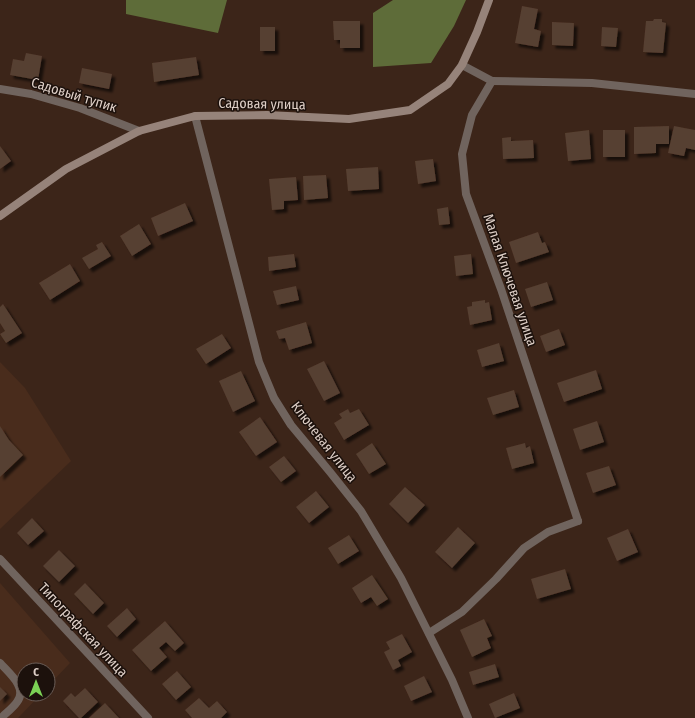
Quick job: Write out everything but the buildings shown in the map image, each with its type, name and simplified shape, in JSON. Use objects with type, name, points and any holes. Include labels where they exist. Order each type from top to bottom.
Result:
[{"type":"main road","name":"Садовая улица","points":[[0,216],[66,169],[139,131],[195,116],[267,115],[349,119],[410,110],[448,84],[462,65],[489,0]]},
{"type":"street","points":[[462,65],[492,81],[592,83],[695,94]]},
{"type":"street","name":"Малая Ключевая улица","points":[[429,633],[462,612],[496,579],[524,548],[548,532],[578,521],[501,290],[466,194],[462,154],[472,115],[492,81]]},
{"type":"street","name":"Садовый тупик","points":[[0,89],[31,94],[80,108],[139,131]]},
{"type":"street","name":"Ключевая улица","points":[[195,116],[259,362],[274,398],[291,425],[361,511],[401,578],[452,680],[468,718]]},
{"type":"street","name":"Типографская улица","points":[[0,559],[148,718]]},
{"type":"street","points":[[0,663],[20,687],[21,695],[17,702],[1,718]]},
{"type":"shaded area","points":[[0,362],[25,388],[71,461],[0,529]]},
{"type":"shaded area","points":[[0,583],[70,663],[56,678],[56,662],[16,662],[16,702],[33,702],[18,718],[0,718]]},
{"type":"green space","points":[[126,0],[227,0],[218,33],[126,14]]},
{"type":"green space","points":[[393,0],[466,0],[454,26],[431,63],[373,67],[373,13]]}]
